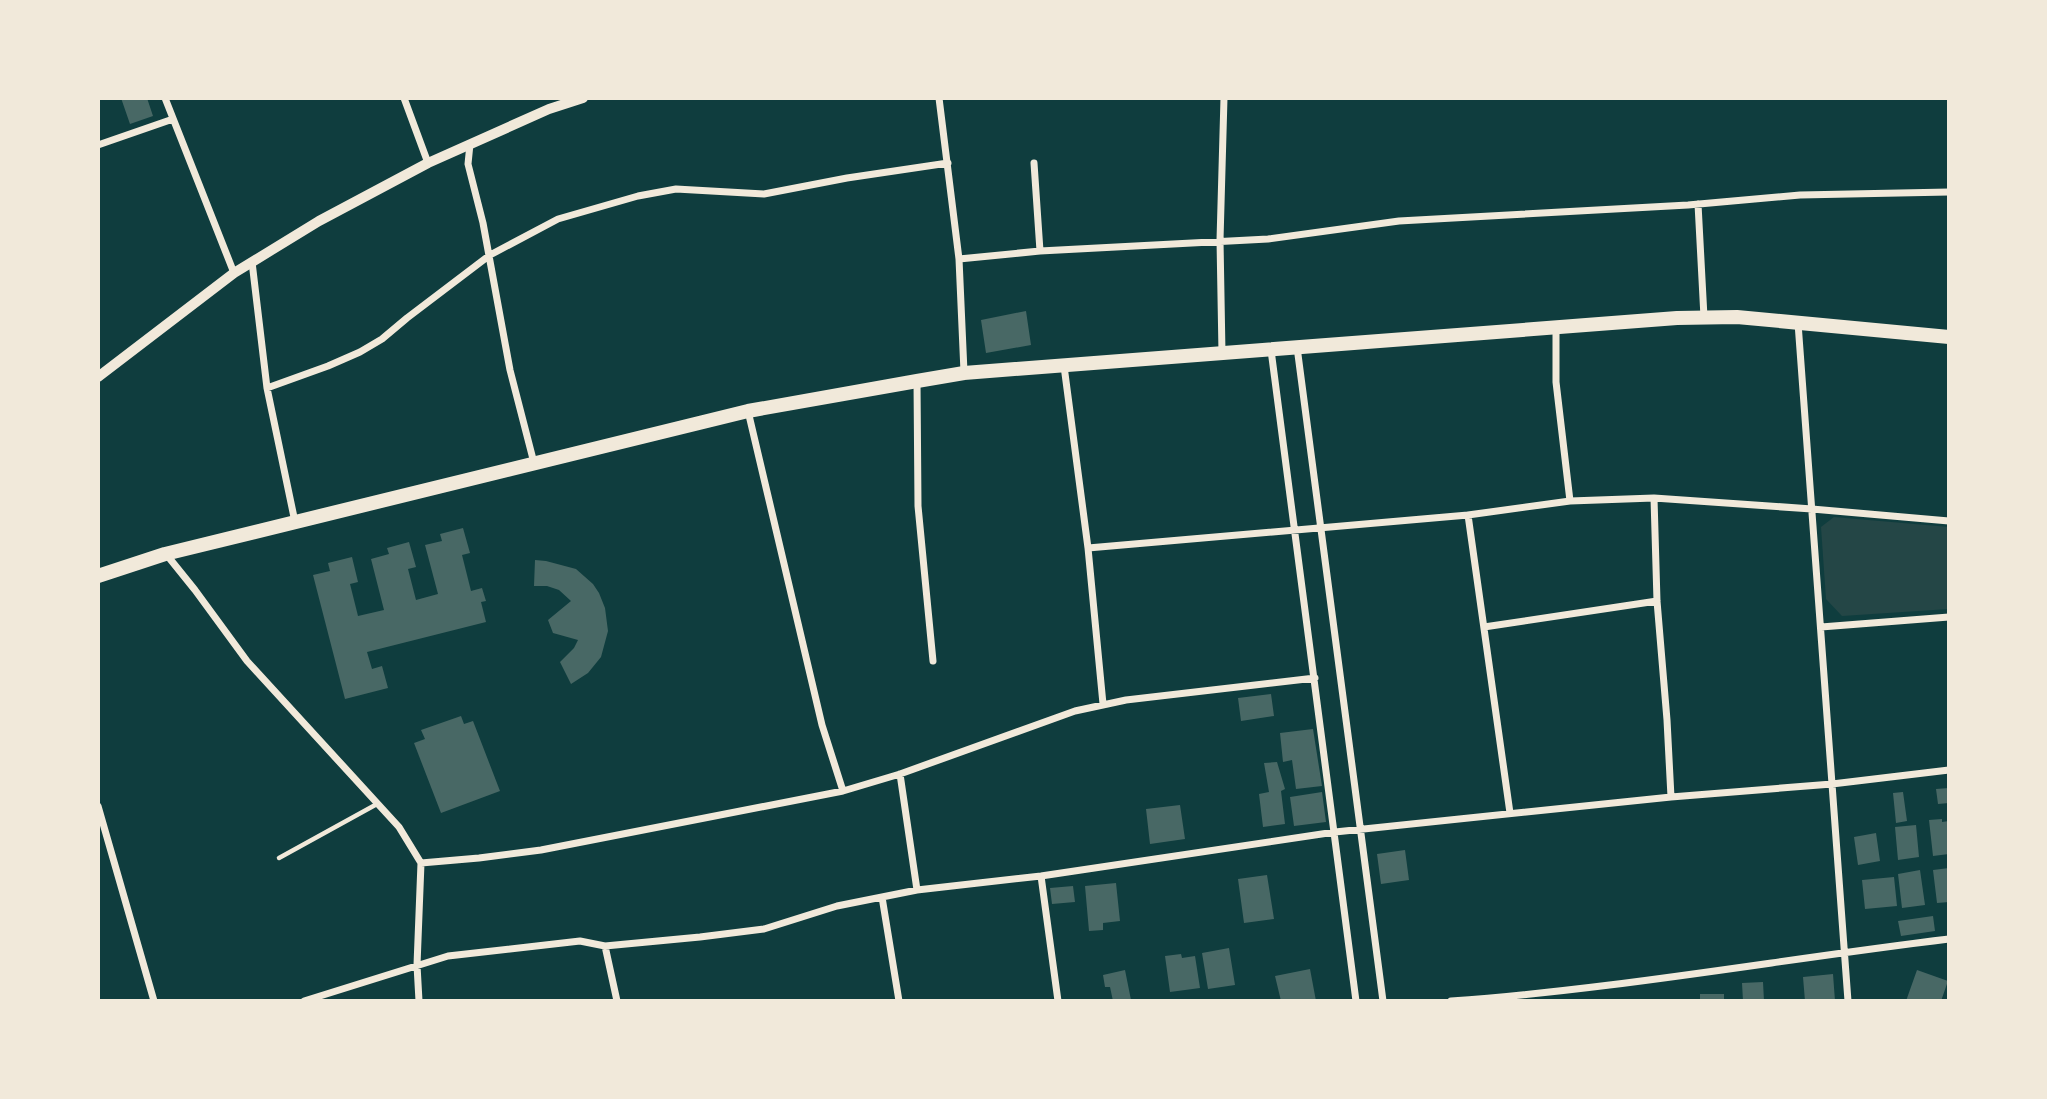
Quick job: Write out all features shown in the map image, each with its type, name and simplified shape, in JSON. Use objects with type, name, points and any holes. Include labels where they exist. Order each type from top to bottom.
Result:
[{"type":"main road","points":[[98,576],[165,554],[748,411],[964,373],[1704,317],[1737,317],[1949,337]]},
{"type":"street","points":[[165,98],[234,273]]},
{"type":"street","points":[[404,98],[428,163]]},
{"type":"street","points":[[98,377],[234,273],[319,221],[547,104],[583,98]]},
{"type":"street","points":[[939,98],[959,260],[964,373]]},
{"type":"street","points":[[1222,354],[1220,240],[1224,98]]},
{"type":"street","points":[[98,145],[173,119]]},
{"type":"street","points":[[470,144],[468,164],[490,255],[510,370],[534,463]]},
{"type":"street","points":[[267,388],[360,352],[382,339],[490,255],[558,219],[638,196],[688,189],[764,194],[948,163]]},
{"type":"street","points":[[1034,163],[1040,250]]},
{"type":"street","points":[[959,260],[1040,250],[1268,239],[1399,221],[1699,204],[1800,195],[1949,192]]},
{"type":"street","points":[[1699,204],[1704,317]]},
{"type":"street","points":[[252,262],[267,388],[295,522]]},
{"type":"street","points":[[1798,323],[1848,1001]]},
{"type":"street","points":[[1556,327],[1556,382],[1570,501]]},
{"type":"street","points":[[1297,347],[1384,1001]]},
{"type":"street","points":[[1271,349],[1356,1001]]},
{"type":"street","points":[[1064,366],[1088,548],[1103,704]]},
{"type":"street","points":[[917,380],[918,506],[933,661]]},
{"type":"street","points":[[748,411],[822,725],[843,791]]},
{"type":"street","points":[[1654,498],[1657,601],[1671,797]]},
{"type":"street","points":[[1088,548],[1468,514],[1570,501],[1654,498],[1949,521]]},
{"type":"street","points":[[1468,514],[1510,813]]},
{"type":"street","points":[[165,554],[247,661],[399,827],[421,863],[417,965],[419,1001]]},
{"type":"street","points":[[1484,627],[1657,601]]},
{"type":"street","points":[[1821,627],[1949,617]]},
{"type":"street","points":[[421,863],[541,850],[843,791],[900,774],[1075,710],[1126,699],[1315,678]]},
{"type":"street","points":[[304,1001],[448,956],[580,941],[605,946],[764,929],[836,906],[917,890],[1041,876],[1335,832],[1671,797],[1832,784],[1949,770]]},
{"type":"street","points":[[900,774],[917,890]]},
{"type":"street","points":[[98,806],[154,1001]]},
{"type":"street","points":[[1041,876],[1059,1001]]},
{"type":"street","points":[[882,897],[899,1001]]},
{"type":"street","points":[[1451,1001],[1536,998],[1843,952],[1949,939]]},
{"type":"street","points":[[605,946],[617,1001]]},
{"type":"lane","points":[[279,858],[378,803]]},
{"type":"shaded area","points":[[1834,517],[1949,527],[1949,609],[1842,616],[1826,599],[1821,527]]},
{"type":"building","points":[[121,98],[147,98],[153,116],[130,124]]},
{"type":"building","points":[[1026,311],[1031,345],[986,353],[981,320]]},
{"type":"building","points":[[463,528],[470,553],[462,555],[471,591],[482,588],[486,601],[481,602],[486,622],[367,652],[372,669],[382,666],[388,688],[345,699],[313,575],[330,571],[328,563],[352,557],[358,582],[350,584],[358,616],[384,610],[371,559],[389,554],[387,548],[409,542],[416,567],[408,569],[416,600],[438,594],[425,545],[442,541],[440,534]]},
{"type":"building","points":[[535,560],[576,569],[593,584],[605,608],[608,631],[601,657],[588,673],[571,684],[560,662],[578,640],[553,633],[548,620],[571,601],[559,590],[534,586]]},
{"type":"building","points":[[1271,694],[1274,716],[1241,721],[1238,698]]},
{"type":"building","points":[[461,716],[464,724],[473,721],[500,791],[441,813],[414,743],[425,739],[421,730]]},
{"type":"building","points":[[1313,729],[1322,786],[1296,789],[1292,760],[1283,762],[1280,733]]},
{"type":"building","points":[[1277,762],[1285,789],[1281,791],[1285,824],[1263,827],[1259,794],[1269,792],[1264,763]]},
{"type":"building","points":[[1949,788],[1949,803],[1938,804],[1936,789]]},
{"type":"building","points":[[1322,792],[1326,822],[1294,826],[1290,797]]},
{"type":"building","points":[[1903,792],[1907,821],[1896,823],[1893,793]]},
{"type":"building","points":[[1180,805],[1185,839],[1150,844],[1146,809]]},
{"type":"building","points":[[1942,819],[1942,822],[1949,821],[1949,854],[1933,856],[1929,820]]},
{"type":"building","points":[[1916,825],[1919,857],[1898,860],[1895,827]]},
{"type":"building","points":[[1876,833],[1880,861],[1858,865],[1854,837]]},
{"type":"building","points":[[1405,850],[1409,880],[1381,884],[1377,854]]},
{"type":"building","points":[[1949,868],[1949,902],[1937,903],[1933,870]]},
{"type":"building","points":[[1920,870],[1925,905],[1902,908],[1898,874]]},
{"type":"building","points":[[1267,875],[1274,919],[1244,923],[1238,879]]},
{"type":"building","points":[[1894,877],[1897,906],[1865,909],[1862,880]]},
{"type":"building","points":[[1116,883],[1120,921],[1103,923],[1103,930],[1089,931],[1085,886]]},
{"type":"building","points":[[1073,886],[1075,902],[1052,904],[1050,888]]},
{"type":"building","points":[[1933,916],[1935,931],[1901,936],[1898,921]]},
{"type":"building","points":[[1229,948],[1235,985],[1208,989],[1202,953]]},
{"type":"building","points":[[1181,954],[1182,958],[1195,956],[1200,988],[1170,992],[1165,956]]},
{"type":"building","points":[[1310,969],[1316,1001],[1281,1001],[1275,976]]},
{"type":"building","points":[[1125,970],[1131,1000],[1113,1001],[1110,987],[1105,987],[1103,975]]},
{"type":"building","points":[[1917,970],[1948,981],[1941,1001],[1906,1001]]},
{"type":"building","points":[[1833,974],[1835,1001],[1805,1001],[1803,977]]},
{"type":"building","points":[[1763,982],[1764,1001],[1743,1001],[1742,983]]},
{"type":"building","points":[[1700,994],[1724,994],[1724,1001],[1700,1001]]}]
